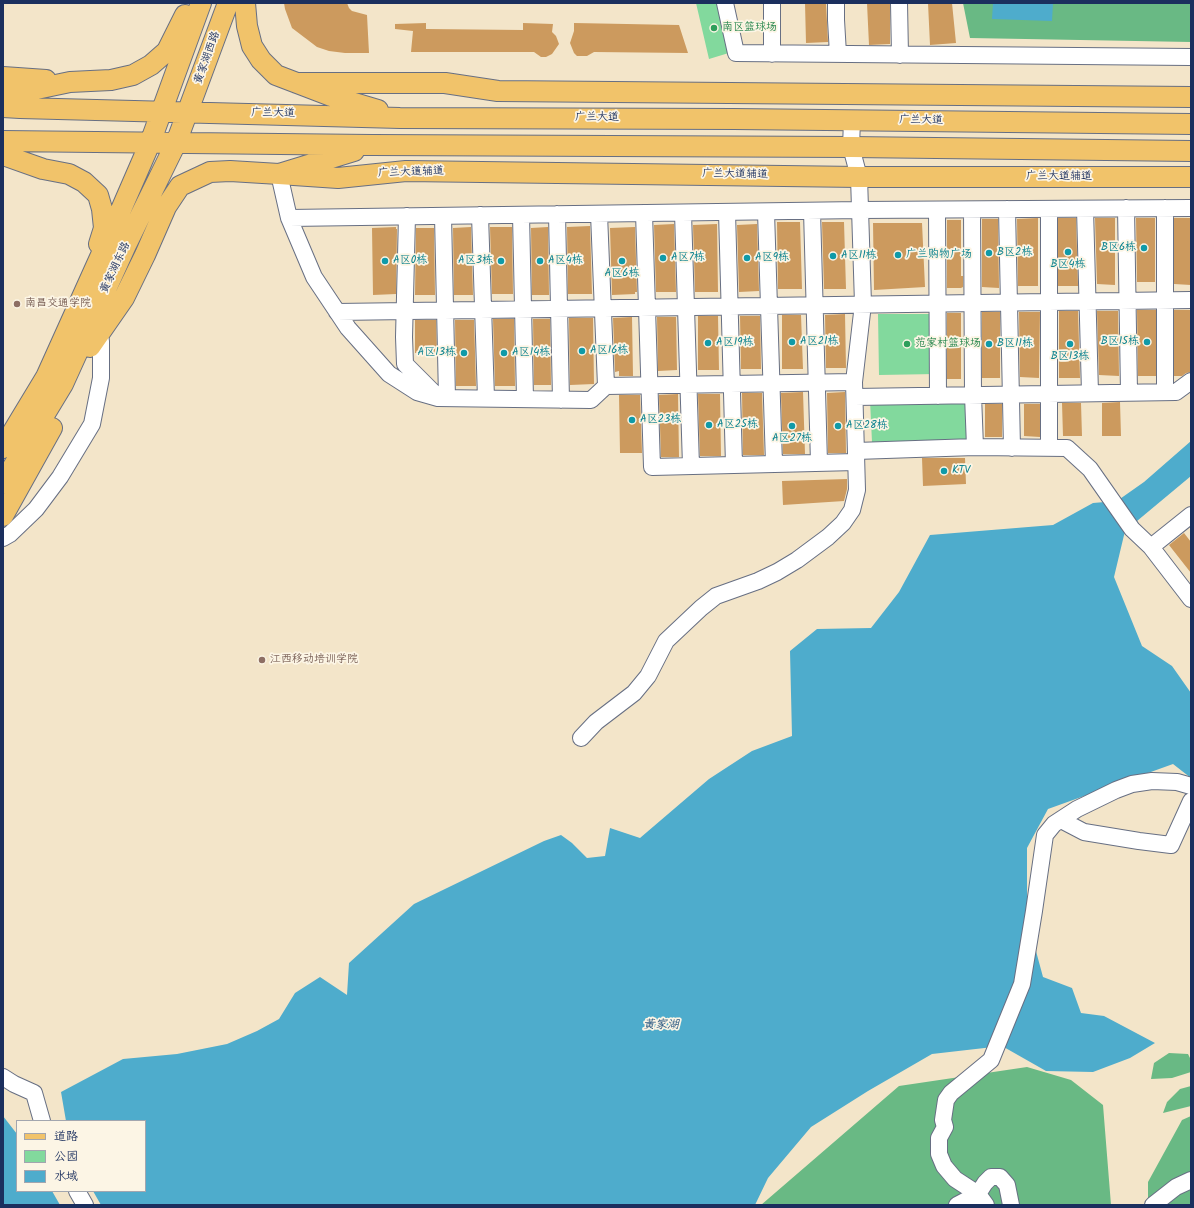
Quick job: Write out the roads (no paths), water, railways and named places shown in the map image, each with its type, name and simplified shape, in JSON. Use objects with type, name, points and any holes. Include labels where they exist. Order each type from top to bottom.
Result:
[{"type":"main road","points":[[3,77],[70,82],[111,80],[133,75],[151,65],[167,51],[192,3]]},
{"type":"main road","points":[[162,111],[201,3]]},
{"type":"main road","name":"黄家湖西路","points":[[188,112],[228,3]]},
{"type":"main road","points":[[245,3],[247,26],[252,46],[261,60],[276,75],[331,96],[400,118]]},
{"type":"main road","points":[[3,96],[70,82]]},
{"type":"main road","points":[[297,83],[445,83],[498,91],[1191,97]]},
{"type":"main road","name":"广兰大道","points":[[3,107],[400,118],[852,120],[1191,124]]},
{"type":"main road","name":"黄家湖东路","points":[[3,448],[46,376],[110,235],[150,143],[162,111]]},
{"type":"main road","name":"黄家湖东路","points":[[3,483],[63,384],[126,245],[176,143],[188,112]]},
{"type":"main road","points":[[3,141],[1191,151]]},
{"type":"main road","points":[[279,174],[372,145]]},
{"type":"main road","points":[[3,155],[43,168],[69,174],[84,182],[98,195],[102,209],[104,228],[84,294]]},
{"type":"main road","points":[[3,169],[43,168]]},
{"type":"main road","name":"广兰大道辅道","points":[[124,298],[146,255],[166,207],[180,186],[210,172],[230,171],[338,178],[406,171],[859,177],[1191,177]]},
{"type":"main road","points":[[63,384],[124,298]]},
{"type":"main road","points":[[3,516],[124,298]]},
{"type":"street","points":[[725,3],[736,53],[1191,57]]},
{"type":"street","points":[[772,3],[772,54]]},
{"type":"street","points":[[836,3],[838,54]]},
{"type":"street","points":[[898,3],[900,55]]},
{"type":"street","points":[[581,738],[596,722],[634,693],[648,676],[666,640],[701,608],[716,596],[758,581],[777,572],[796,560],[828,537],[843,523],[852,510],[857,490],[854,389],[863,304],[859,177],[851,147],[852,120]]},
{"type":"street","points":[[279,174],[289,218],[314,277],[348,328],[389,374],[417,392],[442,398],[591,400],[606,386],[772,383],[816,383],[854,389],[938,396],[1176,392],[1191,381]]},
{"type":"street","points":[[1126,208],[1129,392]]},
{"type":"street","points":[[1165,208],[1165,392]]},
{"type":"street","points":[[289,218],[860,210],[1191,208]]},
{"type":"street","points":[[1007,209],[1012,448]]},
{"type":"street","points":[[1049,209],[1049,448]]},
{"type":"street","points":[[1085,209],[1090,393]]},
{"type":"street","points":[[937,210],[938,396]]},
{"type":"street","points":[[972,210],[973,395],[976,447]]},
{"type":"street","points":[[812,211],[819,463]]},
{"type":"street","points":[[727,212],[734,465]]},
{"type":"street","points":[[766,212],[774,464]]},
{"type":"street","points":[[644,213],[652,467],[819,463],[856,457],[976,447],[1067,448],[1090,469],[1132,529],[1151,547],[1191,599]]},
{"type":"street","points":[[683,213],[691,466]]},
{"type":"street","points":[[556,214],[561,400]]},
{"type":"street","points":[[599,214],[606,386]]},
{"type":"street","points":[[480,215],[486,398]]},
{"type":"street","points":[[521,215],[525,399]]},
{"type":"street","points":[[407,216],[404,337],[406,364],[442,398]]},
{"type":"street","points":[[442,398],[445,310],[443,216]]},
{"type":"street","points":[[337,312],[815,304],[1191,300]]},
{"type":"street","points":[[3,538],[10,534],[36,509],[60,477],[92,424],[101,378],[100,341]]},
{"type":"street","points":[[1151,547],[1189,522]]},
{"type":"street","points":[[982,1199],[955,1179],[944,1166],[939,1154],[939,1138],[944,1127],[943,1120],[946,1100],[951,1093],[991,1060],[1022,984],[1045,835],[1054,824],[1076,809],[1132,784],[1152,780],[1177,782],[1191,786]]},
{"type":"street","points":[[1060,820],[1084,832],[1171,845],[1191,800]]},
{"type":"street","points":[[3,1078],[34,1093],[42,1120]]},
{"type":"street","points":[[982,1199],[985,1183],[991,1177],[1000,1177],[1007,1186],[1011,1205]]},
{"type":"street","points":[[1153,1205],[1176,1187],[1191,1180]]},
{"type":"street","points":[[78,1192],[84,1205]]},
{"type":"street","points":[[957,1205],[982,1199]]},
{"type":"water","points":[[993,3],[1053,3],[1052,21],[992,19]]},
{"type":"water","name":"黄家湖","points":[[1191,441],[1191,476],[1125,531],[1114,577],[1142,646],[1172,666],[1191,693],[1191,778],[1173,764],[1048,809],[1027,848],[1027,918],[1043,977],[1072,988],[1081,1013],[1104,1016],[1155,1043],[1130,1058],[1093,1072],[1046,1071],[1002,1046],[932,1054],[868,1091],[811,1127],[768,1178],[755,1205],[101,1205],[94,1192],[146,1192],[146,1120],[66,1120],[61,1092],[123,1059],[177,1054],[227,1044],[257,1031],[279,1019],[295,993],[320,977],[347,995],[349,963],[414,904],[544,841],[561,835],[572,843],[587,858],[605,856],[610,828],[640,838],[709,779],[752,751],[792,736],[790,651],[817,629],[871,628],[899,592],[930,535],[1053,525],[1093,503],[1117,501],[1144,482]]},
{"type":"water","points":[[3,1116],[16,1133],[16,1192],[53,1192],[60,1205],[3,1205]]},
{"type":"place","name":"南区篮球场","points":[[714,28]]},
{"type":"place","name":"B区6栋","points":[[1144,248]]},
{"type":"place","name":"B区4栋","points":[[1068,252]]},
{"type":"place","name":"B区2栋","points":[[989,253]]},
{"type":"place","name":"广兰购物广场","points":[[898,255]]},
{"type":"place","name":"A区11栋","points":[[833,256]]},
{"type":"place","name":"A区7栋","points":[[663,258]]},
{"type":"place","name":"A区9栋","points":[[747,258]]},
{"type":"place","name":"A区0栋","points":[[385,261]]},
{"type":"place","name":"A区3栋","points":[[501,261]]},
{"type":"place","name":"A区4栋","points":[[540,261]]},
{"type":"place","name":"A区6栋","points":[[622,261]]},
{"type":"place","name":"南昌交通学院","points":[[17,304]]},
{"type":"place","name":"A区21栋","points":[[792,342]]},
{"type":"place","name":"B区15栋","points":[[1147,342]]},
{"type":"place","name":"A区19栋","points":[[708,343]]},
{"type":"place","name":"范家村篮球场","points":[[907,344]]},
{"type":"place","name":"B区11栋","points":[[989,344]]},
{"type":"place","name":"B区13栋","points":[[1070,344]]},
{"type":"place","name":"A区16栋","points":[[582,351]]},
{"type":"place","name":"A区13栋","points":[[464,353]]},
{"type":"place","name":"A区14栋","points":[[504,353]]},
{"type":"place","name":"A区23栋","points":[[632,420]]},
{"type":"place","name":"A区25栋","points":[[709,425]]},
{"type":"place","name":"A区27栋","points":[[792,426]]},
{"type":"place","name":"A区28栋","points":[[838,426]]},
{"type":"place","name":"KTV","points":[[944,471]]},
{"type":"place","name":"江西移动培训学院","points":[[262,660]]}]
